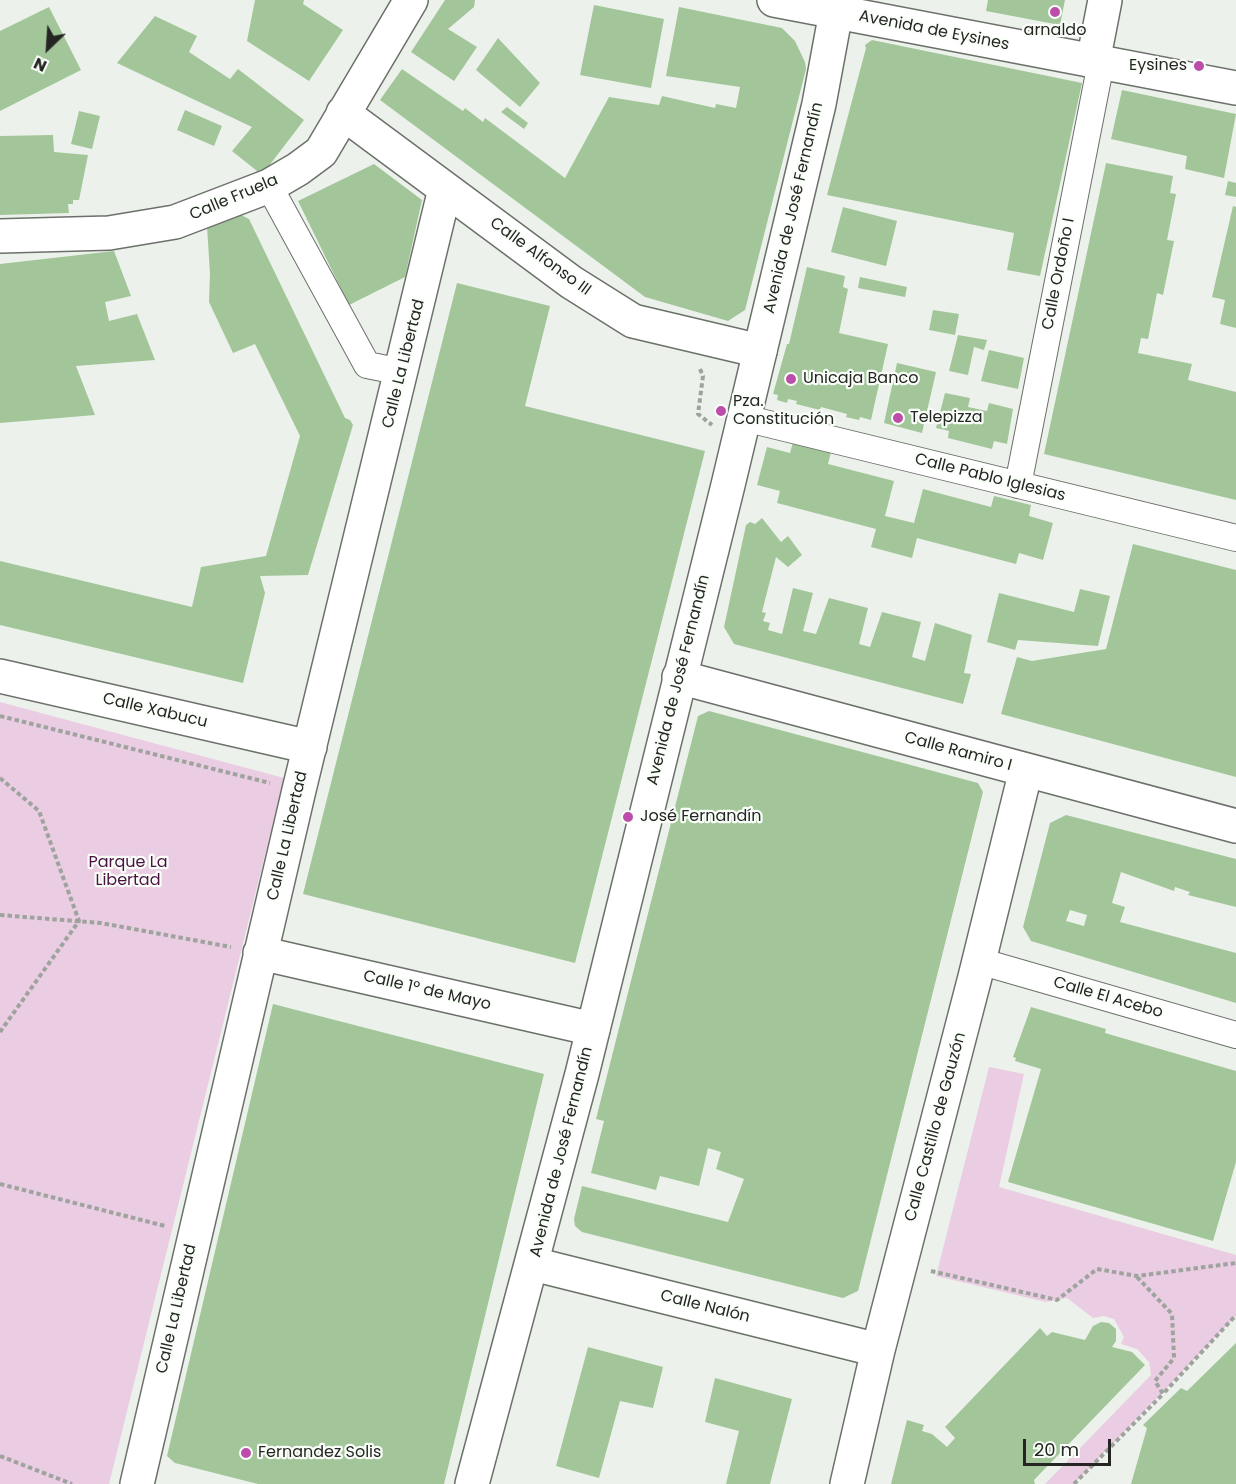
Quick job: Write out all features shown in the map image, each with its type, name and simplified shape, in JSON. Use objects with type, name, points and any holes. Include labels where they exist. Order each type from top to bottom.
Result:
[{"type":"street","name":"Calle Fruela","points":[[0,236],[109,233],[174,222],[269,186],[321,152],[411,0]]},
{"type":"street","name":"Avenida de Eysines","points":[[774,0],[1236,88]]},
{"type":"street","points":[[1097,63],[1105,0]]},
{"type":"street","name":"Avenida de José Fernandín","points":[[472,1484],[533,1264],[593,1029],[744,418],[819,104],[836,12]]},
{"type":"street","name":"Calle Ordoño I","points":[[1017,485],[1097,63]]},
{"type":"street","name":"Calle Alfonso III","points":[[343,113],[571,282],[633,321],[760,351]]},
{"type":"street","points":[[269,186],[367,364],[402,372]]},
{"type":"street","name":"Calle La Libertad","points":[[136,1484],[299,790],[446,189]]},
{"type":"street","name":"Calle Pablo Iglesias","points":[[744,418],[1236,538]]},
{"type":"street","name":"Calle Xabucu","points":[[0,676],[310,747]]},
{"type":"street","name":"Calle Ramiro I","points":[[679,677],[1236,826]]},
{"type":"street","name":"Calle Castillo de Gauzón","points":[[847,1484],[878,1350],[1026,770]]},
{"type":"street","name":"Calle 1º de Mayo","points":[[261,953],[593,1029]]},
{"type":"street","name":"Calle El Acebo","points":[[979,961],[1236,1035]]},
{"type":"street","name":"Calle Nalón","points":[[533,1264],[878,1350]]},
{"type":"path","points":[[0,716],[299,790]]},
{"type":"path","points":[[0,778],[39,811],[79,921]]},
{"type":"path","points":[[0,915],[79,921],[261,953]]},
{"type":"path","points":[[0,1032],[79,921]]},
{"type":"path","points":[[0,1184],[195,1233]]},
{"type":"path","points":[[900,1264],[1057,1300],[1097,1269],[1137,1276],[1236,1263]]},
{"type":"path","points":[[1137,1276],[1172,1314],[1174,1358],[1155,1381],[1163,1394]]},
{"type":"path","points":[[1074,1484],[1163,1394],[1236,1315]]},
{"type":"path","points":[[0,1456],[72,1484]]},
{"type":"green space","name":"Parque La Libertad","points":[[0,702],[284,778],[109,1484],[0,1484]]},
{"type":"green space","points":[[989,1067],[1024,1074],[999,1187],[1236,1255],[1236,1316],[1074,1484],[1045,1484],[1151,1375],[1149,1362],[1137,1349],[1121,1344],[1124,1337],[1114,1319],[1104,1316],[1093,1318],[1067,1298],[1046,1302],[936,1276]]},
{"type":"building","points":[[255,0],[304,0],[303,4],[343,30],[309,81],[247,41]]},
{"type":"building","points":[[445,0],[475,0],[474,7],[448,29],[477,47],[454,81],[411,52]]},
{"type":"building","points":[[988,0],[1065,0],[1060,25],[986,11]]},
{"type":"building","points":[[594,5],[664,19],[651,88],[580,75]]},
{"type":"building","points":[[49,7],[81,70],[0,111],[0,31]]},
{"type":"building","points":[[679,7],[782,28],[795,41],[805,62],[806,69],[745,310],[728,321],[645,297],[380,100],[402,69],[463,111],[465,108],[483,122],[485,118],[565,178],[609,97],[659,105],[662,96],[715,108],[716,104],[736,108],[740,87],[666,76]]},
{"type":"building","points":[[155,16],[197,36],[189,52],[230,79],[238,69],[304,120],[262,175],[232,151],[252,127],[117,63]]},
{"type":"building","points":[[498,38],[540,83],[520,107],[476,70]]},
{"type":"building","points":[[872,40],[1082,83],[1040,276],[1007,270],[1014,233],[827,195],[865,45]]},
{"type":"building","points":[[1122,90],[1236,114],[1224,178],[1185,169],[1187,156],[1111,139]]},
{"type":"building","points":[[507,107],[528,123],[524,129],[501,112]]},
{"type":"building","points":[[185,110],[222,126],[214,146],[177,130]]},
{"type":"building","points":[[79,111],[100,116],[92,149],[71,144]]},
{"type":"building","points":[[53,135],[54,152],[88,155],[79,200],[73,200],[73,204],[68,204],[69,213],[0,215],[0,136]]},
{"type":"building","points":[[1106,163],[1173,176],[1170,193],[1176,194],[1167,240],[1174,241],[1163,295],[1157,293],[1148,339],[1141,338],[1138,353],[1192,364],[1188,380],[1236,392],[1236,500],[1044,454]]},
{"type":"building","points":[[374,164],[422,200],[405,277],[349,305],[298,201]]},
{"type":"building","points":[[1228,181],[1236,183],[1236,197],[1225,195]]},
{"type":"building","points":[[1233,206],[1236,207],[1236,328],[1220,324],[1225,300],[1212,297]]},
{"type":"building","points":[[843,207],[897,221],[886,266],[831,252]]},
{"type":"building","points":[[239,214],[249,219],[345,418],[353,425],[308,575],[260,576],[265,593],[243,683],[0,625],[0,561],[192,607],[201,567],[266,556],[300,436],[255,344],[233,353],[209,302],[207,226]]},
{"type":"building","points":[[114,251],[131,296],[105,302],[109,321],[137,314],[155,360],[76,366],[95,415],[0,423],[0,264]]},
{"type":"building","points":[[807,267],[845,276],[843,287],[848,289],[839,333],[888,344],[871,420],[846,417],[847,414],[821,407],[820,410],[796,404],[797,401],[788,399],[787,403],[777,400],[778,395],[773,394],[787,344],[789,344]]},
{"type":"building","points":[[860,277],[907,287],[905,297],[858,288]]},
{"type":"building","points":[[457,283],[550,306],[525,406],[705,451],[575,963],[303,894]]},
{"type":"building","points":[[933,310],[959,314],[955,335],[929,330]]},
{"type":"building","points":[[958,335],[987,340],[984,350],[974,347],[968,375],[949,371]]},
{"type":"building","points":[[989,350],[1024,358],[1018,389],[981,381]]},
{"type":"building","points":[[897,363],[936,372],[922,433],[884,423]]},
{"type":"building","points":[[945,393],[970,398],[968,407],[987,411],[989,403],[1013,409],[1007,444],[994,441],[992,449],[948,438],[949,431],[936,428]]},
{"type":"building","points":[[793,442],[831,452],[828,464],[894,481],[885,516],[914,523],[923,489],[991,507],[994,496],[1031,505],[1029,516],[1053,523],[1043,560],[1019,553],[1016,564],[917,538],[912,558],[871,547],[876,529],[777,503],[780,491],[757,485],[767,447],[790,453]]},
{"type":"building","points":[[762,518],[781,542],[788,536],[802,555],[788,567],[776,557],[762,612],[766,613],[763,621],[770,623],[768,630],[782,634],[793,588],[813,593],[803,631],[816,634],[829,598],[868,608],[859,644],[870,647],[882,612],[921,622],[912,657],[925,661],[935,623],[972,635],[964,673],[971,674],[963,704],[734,644],[724,627],[746,525],[750,522],[755,524]]},
{"type":"building","points":[[1133,544],[1236,570],[1236,777],[1001,714],[1017,657],[1032,661],[1106,649]]},
{"type":"building","points":[[1080,589],[1110,596],[1098,646],[1018,640],[1015,650],[987,642],[999,593],[1074,612]]},
{"type":"building","points":[[709,711],[978,783],[983,792],[858,1291],[843,1298],[582,1232],[575,1226],[574,1219],[582,1186],[728,1222],[744,1179],[716,1169],[721,1152],[708,1148],[699,1186],[660,1176],[656,1190],[591,1173],[604,1121],[596,1119],[698,716]]},
{"type":"building","points":[[1066,815],[1236,859],[1236,907],[1188,895],[1190,892],[1175,887],[1174,891],[1121,872],[1112,903],[1125,907],[1120,922],[1236,953],[1236,1003],[1031,941],[1023,927],[1050,823]],"holes":[[[1070,910],[1087,915],[1084,926],[1066,921]]]},
{"type":"building","points":[[273,1004],[544,1074],[444,1484],[258,1484],[175,1463],[167,1456]]},
{"type":"building","points":[[1031,1007],[1106,1029],[1105,1033],[1236,1071],[1236,1162],[1213,1241],[1008,1182],[1041,1069],[1015,1061],[1016,1058],[1013,1057]]},
{"type":"building","points":[[1101,1322],[1109,1323],[1116,1329],[1116,1341],[1112,1347],[1132,1352],[1145,1365],[1034,1480],[1035,1484],[891,1484],[907,1420],[924,1425],[922,1431],[932,1434],[947,1447],[955,1438],[945,1427],[1040,1328],[1047,1336],[1052,1332],[1085,1340],[1093,1326]]},
{"type":"building","points":[[1236,1343],[1236,1484],[1131,1484],[1147,1428],[1143,1425],[1181,1388],[1187,1391]]},
{"type":"building","points":[[588,1347],[663,1367],[653,1408],[620,1401],[599,1478],[556,1466]]},
{"type":"building","points":[[715,1378],[792,1399],[770,1484],[726,1484],[739,1431],[705,1422]]},
{"type":"place","name":"arnaldo","points":[[1055,12]]},
{"type":"place","name":"Eysines","points":[[1199,66]]},
{"type":"place","name":"Unicaja Banco","points":[[791,379]]},
{"type":"place","name":"Pza. Constitución","points":[[721,411]]},
{"type":"place","name":"Telepizza","points":[[898,418]]},
{"type":"place","name":"José Fernandín","points":[[628,817]]},
{"type":"place","name":"Fernandez Solis","points":[[246,1453]]}]
